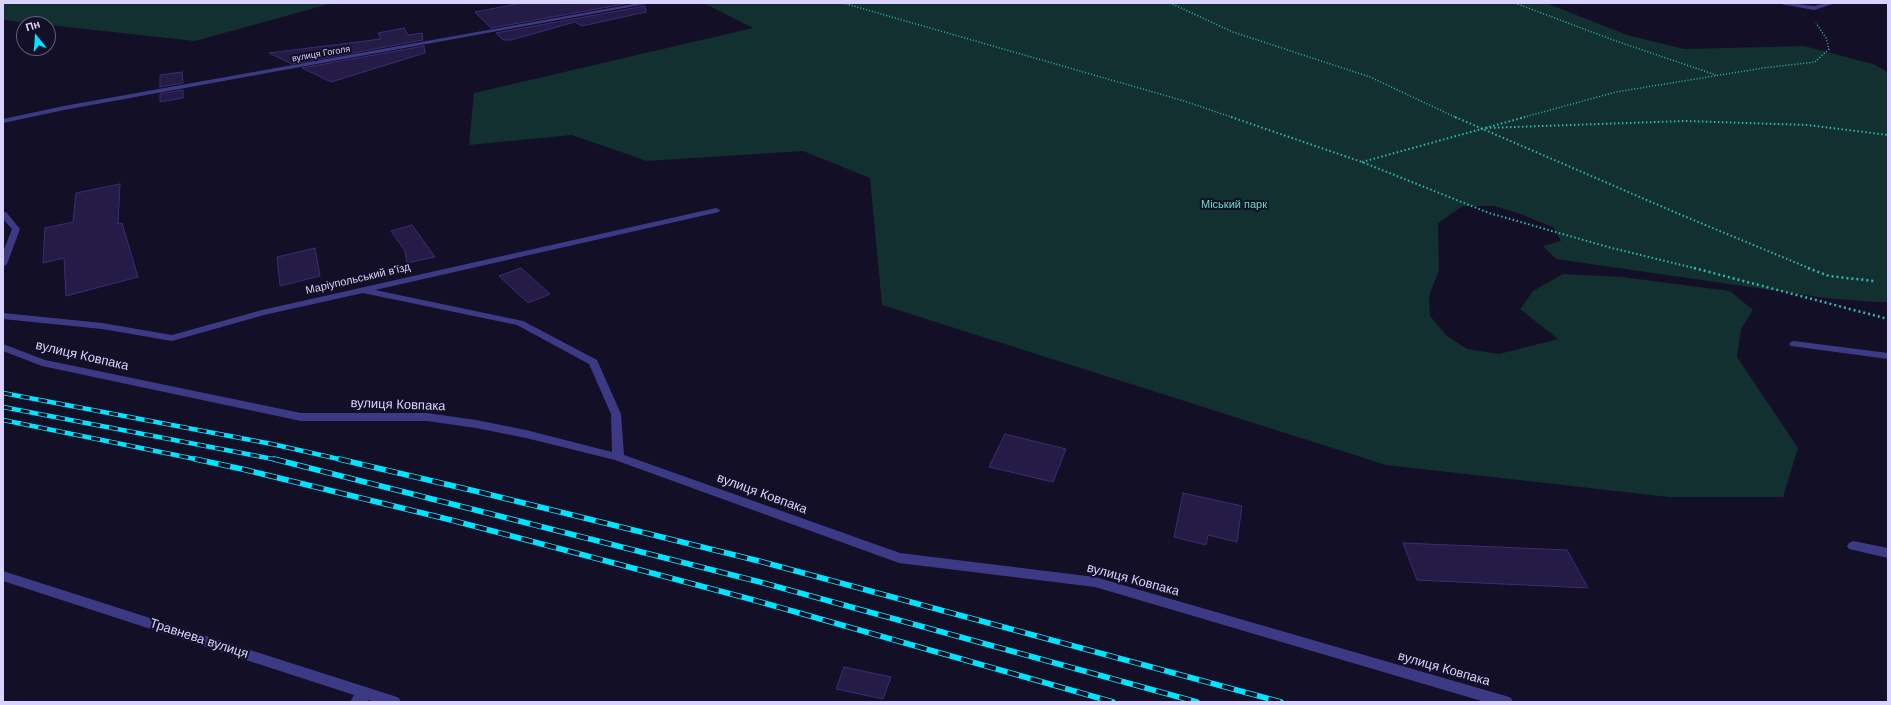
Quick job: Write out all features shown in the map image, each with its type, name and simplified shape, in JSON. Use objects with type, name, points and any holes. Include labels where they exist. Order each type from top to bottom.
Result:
[{"type":"street","points":[[1778,3],[1814,8],[1833,3]]},
{"type":"street","name":"вулиця Гоголя","points":[[3,121],[64,108],[642,4]]},
{"type":"street","name":"Маріупольський в'їзд","points":[[3,316],[102,326],[172,338],[262,313],[716,210]]},
{"type":"street","points":[[3,214],[16,229],[3,264]]},
{"type":"street","points":[[363,290],[520,323],[593,362],[616,414],[618,457]]},
{"type":"street","points":[[1794,344],[1888,356]]},
{"type":"street","name":"вулиця Ковпака","points":[[3,347],[9,351],[42,363],[301,417],[427,417],[476,424],[526,434],[618,457],[899,558],[1095,582],[1506,702]]},
{"type":"street","points":[[1853,546],[1888,553]]},
{"type":"street","name":"Травнева вулиця","points":[[3,576],[362,697],[394,702]]},
{"type":"path","points":[[843,3],[1181,100],[1362,162],[1489,213],[1608,247],[1734,277],[1888,319]]},
{"type":"path","points":[[1170,3],[1233,32],[1370,77],[1678,214],[1829,276],[1874,281]]},
{"type":"path","points":[[1516,3],[1613,40],[1718,76]]},
{"type":"path","points":[[1362,162],[1616,92],[1815,62],[1829,49],[1826,38],[1814,20],[1814,8]]},
{"type":"path","points":[[1482,128],[1685,121],[1808,125],[1888,135]]},
{"type":"green space","points":[[3,3],[333,3],[195,41],[56,26],[56,16],[16,16],[16,21],[3,20]]},
{"type":"green space","name":"Міський парк","points":[[704,3],[1546,3],[1627,35],[1684,49],[1804,46],[1873,64],[1888,72],[1888,302],[1826,298],[1556,259],[1543,246],[1561,241],[1553,227],[1518,213],[1494,206],[1463,206],[1438,223],[1439,270],[1429,296],[1430,316],[1447,336],[1467,349],[1499,354],[1558,339],[1520,309],[1533,291],[1563,274],[1622,277],[1730,291],[1753,310],[1741,329],[1737,357],[1798,448],[1783,497],[1669,497],[1386,465],[882,305],[870,178],[803,151],[647,161],[572,135],[469,145],[474,93],[753,28]]},
{"type":"building","points":[[522,3],[630,3],[491,28],[475,12]]},
{"type":"building","points":[[645,6],[646,12],[582,26],[575,22],[511,40],[503,40],[496,33]]},
{"type":"building","points":[[404,28],[408,35],[422,33],[423,40],[292,64],[269,53],[381,39],[378,33]]},
{"type":"building","points":[[424,46],[425,53],[331,82],[302,68]]},
{"type":"building","points":[[182,72],[183,83],[160,87],[160,75]]},
{"type":"building","points":[[183,90],[183,98],[160,102],[160,94]]},
{"type":"building","points":[[120,184],[118,224],[122,223],[138,277],[66,296],[64,258],[43,263],[45,228],[73,222],[76,193]]},
{"type":"building","points":[[412,225],[435,257],[407,263],[405,251],[391,231]]},
{"type":"building","points":[[315,248],[320,276],[280,286],[277,257]]},
{"type":"building","points":[[521,268],[550,294],[528,303],[499,276]]},
{"type":"building","points":[[1005,434],[1066,449],[1053,482],[989,467]]},
{"type":"building","points":[[1183,493],[1242,506],[1237,542],[1208,535],[1206,545],[1174,537]]},
{"type":"building","points":[[1403,543],[1567,550],[1588,588],[1417,580]]},
{"type":"building","points":[[844,667],[891,677],[883,699],[836,689]]},
{"type":"railway","points":[[3,393],[272,444],[343,460]]},
{"type":"railway","points":[[3,407],[278,460]]},
{"type":"railway","points":[[3,420],[200,460]]},
{"type":"railway","points":[[195,459],[451,520],[750,599],[1113,702]]},
{"type":"railway","points":[[339,459],[759,561],[1281,702]]},
{"type":"railway","points":[[278,460],[760,582],[1197,702]]}]
